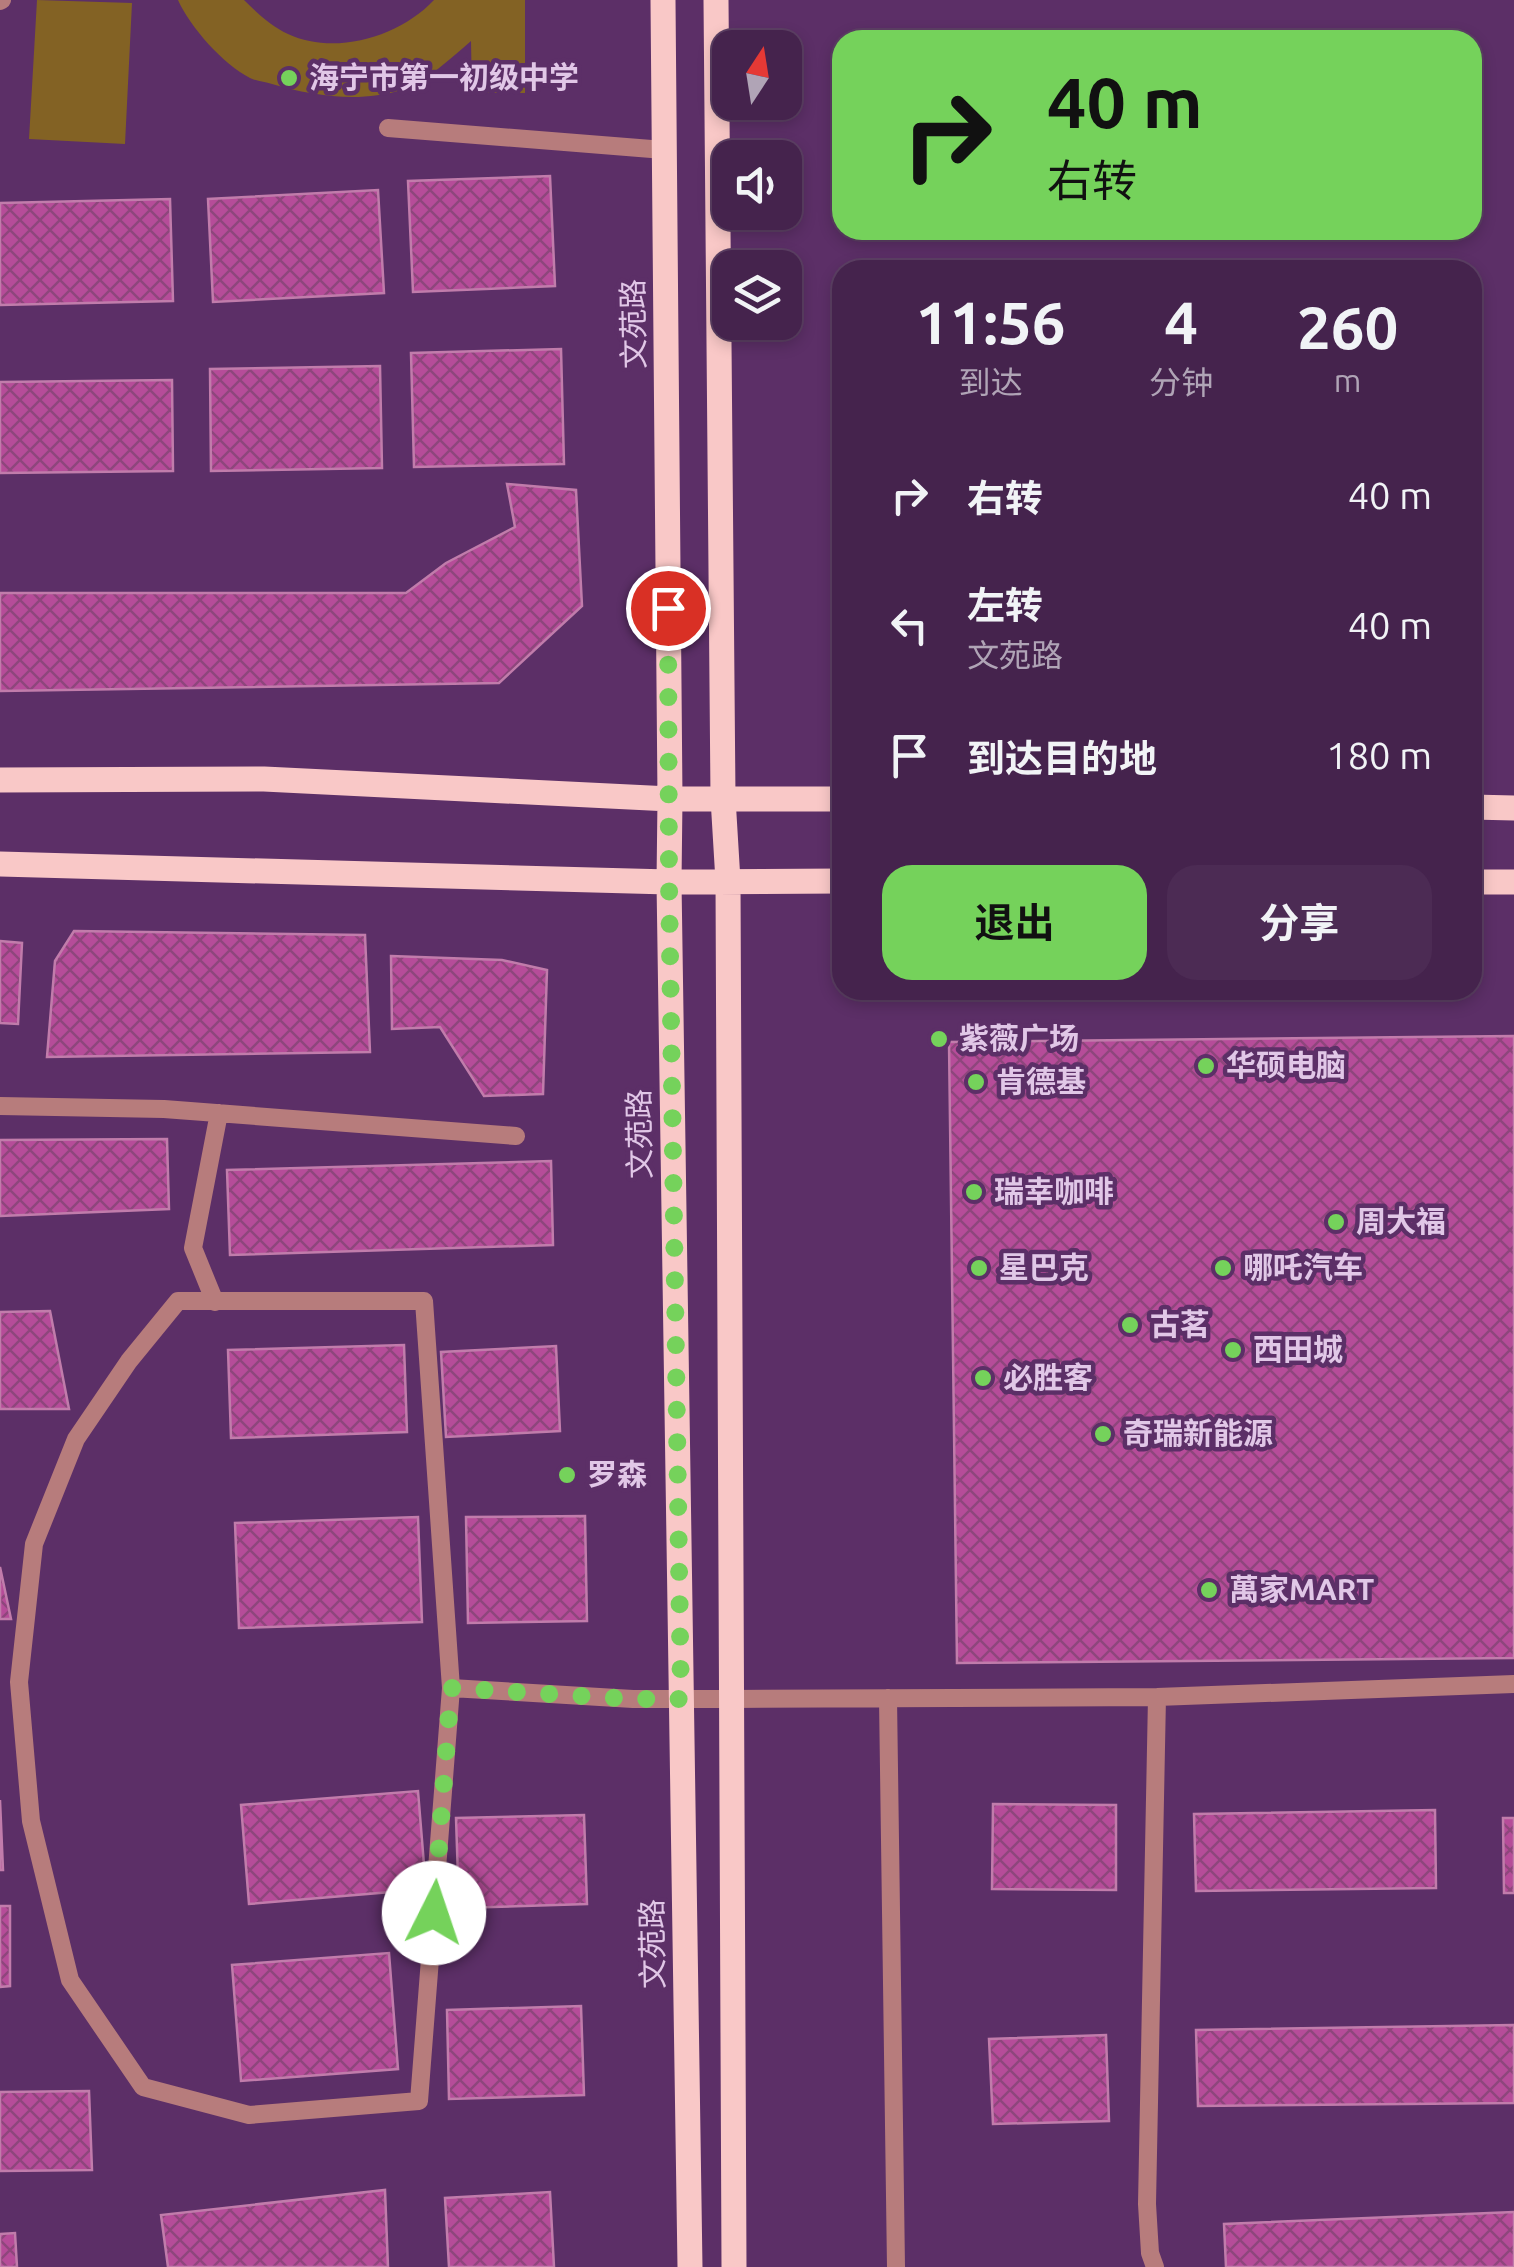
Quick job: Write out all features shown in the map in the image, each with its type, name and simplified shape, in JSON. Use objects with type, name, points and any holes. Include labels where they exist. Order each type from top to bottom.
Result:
[{"type":"main road","name":"文苑路","points":[[663,0],[669,882],[690,2267]]},
{"type":"main road","points":[[716,0],[723,798],[728,881],[734,2267]]},
{"type":"main road","points":[[0,780],[264,778],[670,799],[832,800]]},
{"type":"main road","points":[[1482,808],[1514,808]]},
{"type":"main road","points":[[0,864],[669,882],[832,881]]},
{"type":"main road","points":[[1482,882],[1514,882]]},
{"type":"lane","points":[[388,128],[664,150]]},
{"type":"lane","points":[[0,1106],[164,1108],[516,1136]]},
{"type":"lane","points":[[215,1302],[193,1248],[219,1113]]},
{"type":"lane","points":[[424,1301],[451,1688],[419,2101],[248,2115],[143,2087],[70,1980],[31,1822],[19,1682],[34,1544],[76,1438],[129,1361],[178,1302],[424,1301]]},
{"type":"lane","points":[[451,1688],[633,1699],[732,1700],[1156,1697],[1514,1684]]},
{"type":"lane","points":[[1155,2267],[1150,2253],[1147,2204],[1156,1697]]},
{"type":"lane","points":[[888,1698],[896,2267]]},
{"type":"shaded area","points":[[37,0],[132,3],[125,144],[29,139]]},
{"type":"shaded area","points":[[178,0],[244,0],[282,31],[306,40],[346,43],[385,33],[434,0],[525,0],[525,93],[472,93],[471,41],[420,81],[385,94],[336,96],[258,81],[240,72],[208,44]]},
{"type":"building","points":[[550,176],[555,286],[413,292],[408,181]]},
{"type":"building","points":[[378,190],[384,293],[213,302],[208,199]]},
{"type":"building","points":[[170,199],[173,301],[0,305],[0,203]]},
{"type":"building","points":[[561,349],[564,464],[414,467],[411,353]]},
{"type":"building","points":[[380,366],[382,468],[211,471],[210,369]]},
{"type":"building","points":[[172,380],[173,471],[0,473],[0,382]]},
{"type":"building","points":[[507,484],[576,490],[582,606],[499,683],[0,691],[0,593],[406,593],[446,563],[515,527]]},
{"type":"building","points":[[74,931],[365,935],[370,1052],[47,1057],[55,961]]},
{"type":"building","points":[[0,941],[22,943],[18,1024],[0,1023]]},
{"type":"building","points":[[391,956],[502,960],[547,970],[543,1094],[484,1096],[440,1027],[392,1029]]},
{"type":"building","name":"西田城","points":[[1514,1036],[1514,1658],[957,1663],[949,1042]]},
{"type":"building","points":[[167,1139],[169,1209],[0,1216],[0,1140]]},
{"type":"building","points":[[551,1161],[553,1245],[230,1255],[227,1170]]},
{"type":"building","points":[[50,1311],[69,1409],[0,1409],[0,1312]]},
{"type":"building","points":[[404,1345],[407,1432],[231,1438],[228,1350]]},
{"type":"building","points":[[556,1346],[560,1431],[446,1437],[441,1352]]},
{"type":"building","points":[[585,1516],[587,1621],[468,1623],[466,1517]]},
{"type":"building","points":[[418,1517],[422,1622],[239,1628],[235,1523]]},
{"type":"building","points":[[0,1567],[11,1619],[0,1619]]},
{"type":"building","points":[[418,1791],[426,1889],[249,1904],[241,1805]]},
{"type":"building","points":[[0,1800],[3,1870],[0,1870]]},
{"type":"building","points":[[993,1804],[1116,1805],[1116,1890],[992,1889]]},
{"type":"building","points":[[1435,1810],[1436,1888],[1196,1891],[1194,1814]]},
{"type":"building","points":[[584,1815],[587,1904],[459,1908],[456,1818]]},
{"type":"building","points":[[1503,1818],[1514,1818],[1514,1893],[1504,1893]]},
{"type":"building","points":[[0,1906],[10,1906],[10,1986],[0,1987]]},
{"type":"building","points":[[389,1953],[398,2069],[241,2081],[232,1965]]},
{"type":"building","points":[[581,2006],[584,2095],[449,2099],[447,2010]]},
{"type":"building","points":[[1514,2025],[1514,2103],[1198,2106],[1196,2030]]},
{"type":"building","points":[[1106,2035],[1109,2121],[993,2124],[989,2039]]},
{"type":"building","points":[[89,2091],[92,2170],[0,2171],[0,2092]]},
{"type":"building","points":[[385,2190],[388,2267],[168,2267],[161,2215]]},
{"type":"building","points":[[550,2192],[554,2267],[449,2267],[445,2198]]},
{"type":"building","points":[[1514,2212],[1514,2267],[1226,2267],[1224,2224]]},
{"type":"building","points":[[15,2233],[17,2267],[0,2267],[0,2234]]},
{"type":"place","name":"海宁市第一初级中学","points":[[289,78]]},
{"type":"place","name":"紫薇广场","points":[[939,1039]]},
{"type":"place","name":"华硕电脑","points":[[1206,1066]]},
{"type":"place","name":"肯德基","points":[[976,1082]]},
{"type":"place","name":"瑞幸咖啡","points":[[974,1192]]},
{"type":"place","name":"周大福","points":[[1336,1222]]},
{"type":"place","name":"星巴克","points":[[979,1268]]},
{"type":"place","name":"哪吒汽车","points":[[1223,1268]]},
{"type":"place","name":"古茗","points":[[1130,1325]]},
{"type":"place","name":"西田城","points":[[1233,1350]]},
{"type":"place","name":"必胜客","points":[[983,1378]]},
{"type":"place","name":"奇瑞新能源","points":[[1103,1434]]},
{"type":"place","name":"罗森","points":[[567,1475]]},
{"type":"place","name":"萬家MART","points":[[1209,1590]]},
{"type":"route","points":[[434,1913],[451,1688],[681,1699],[668,608]]}]
